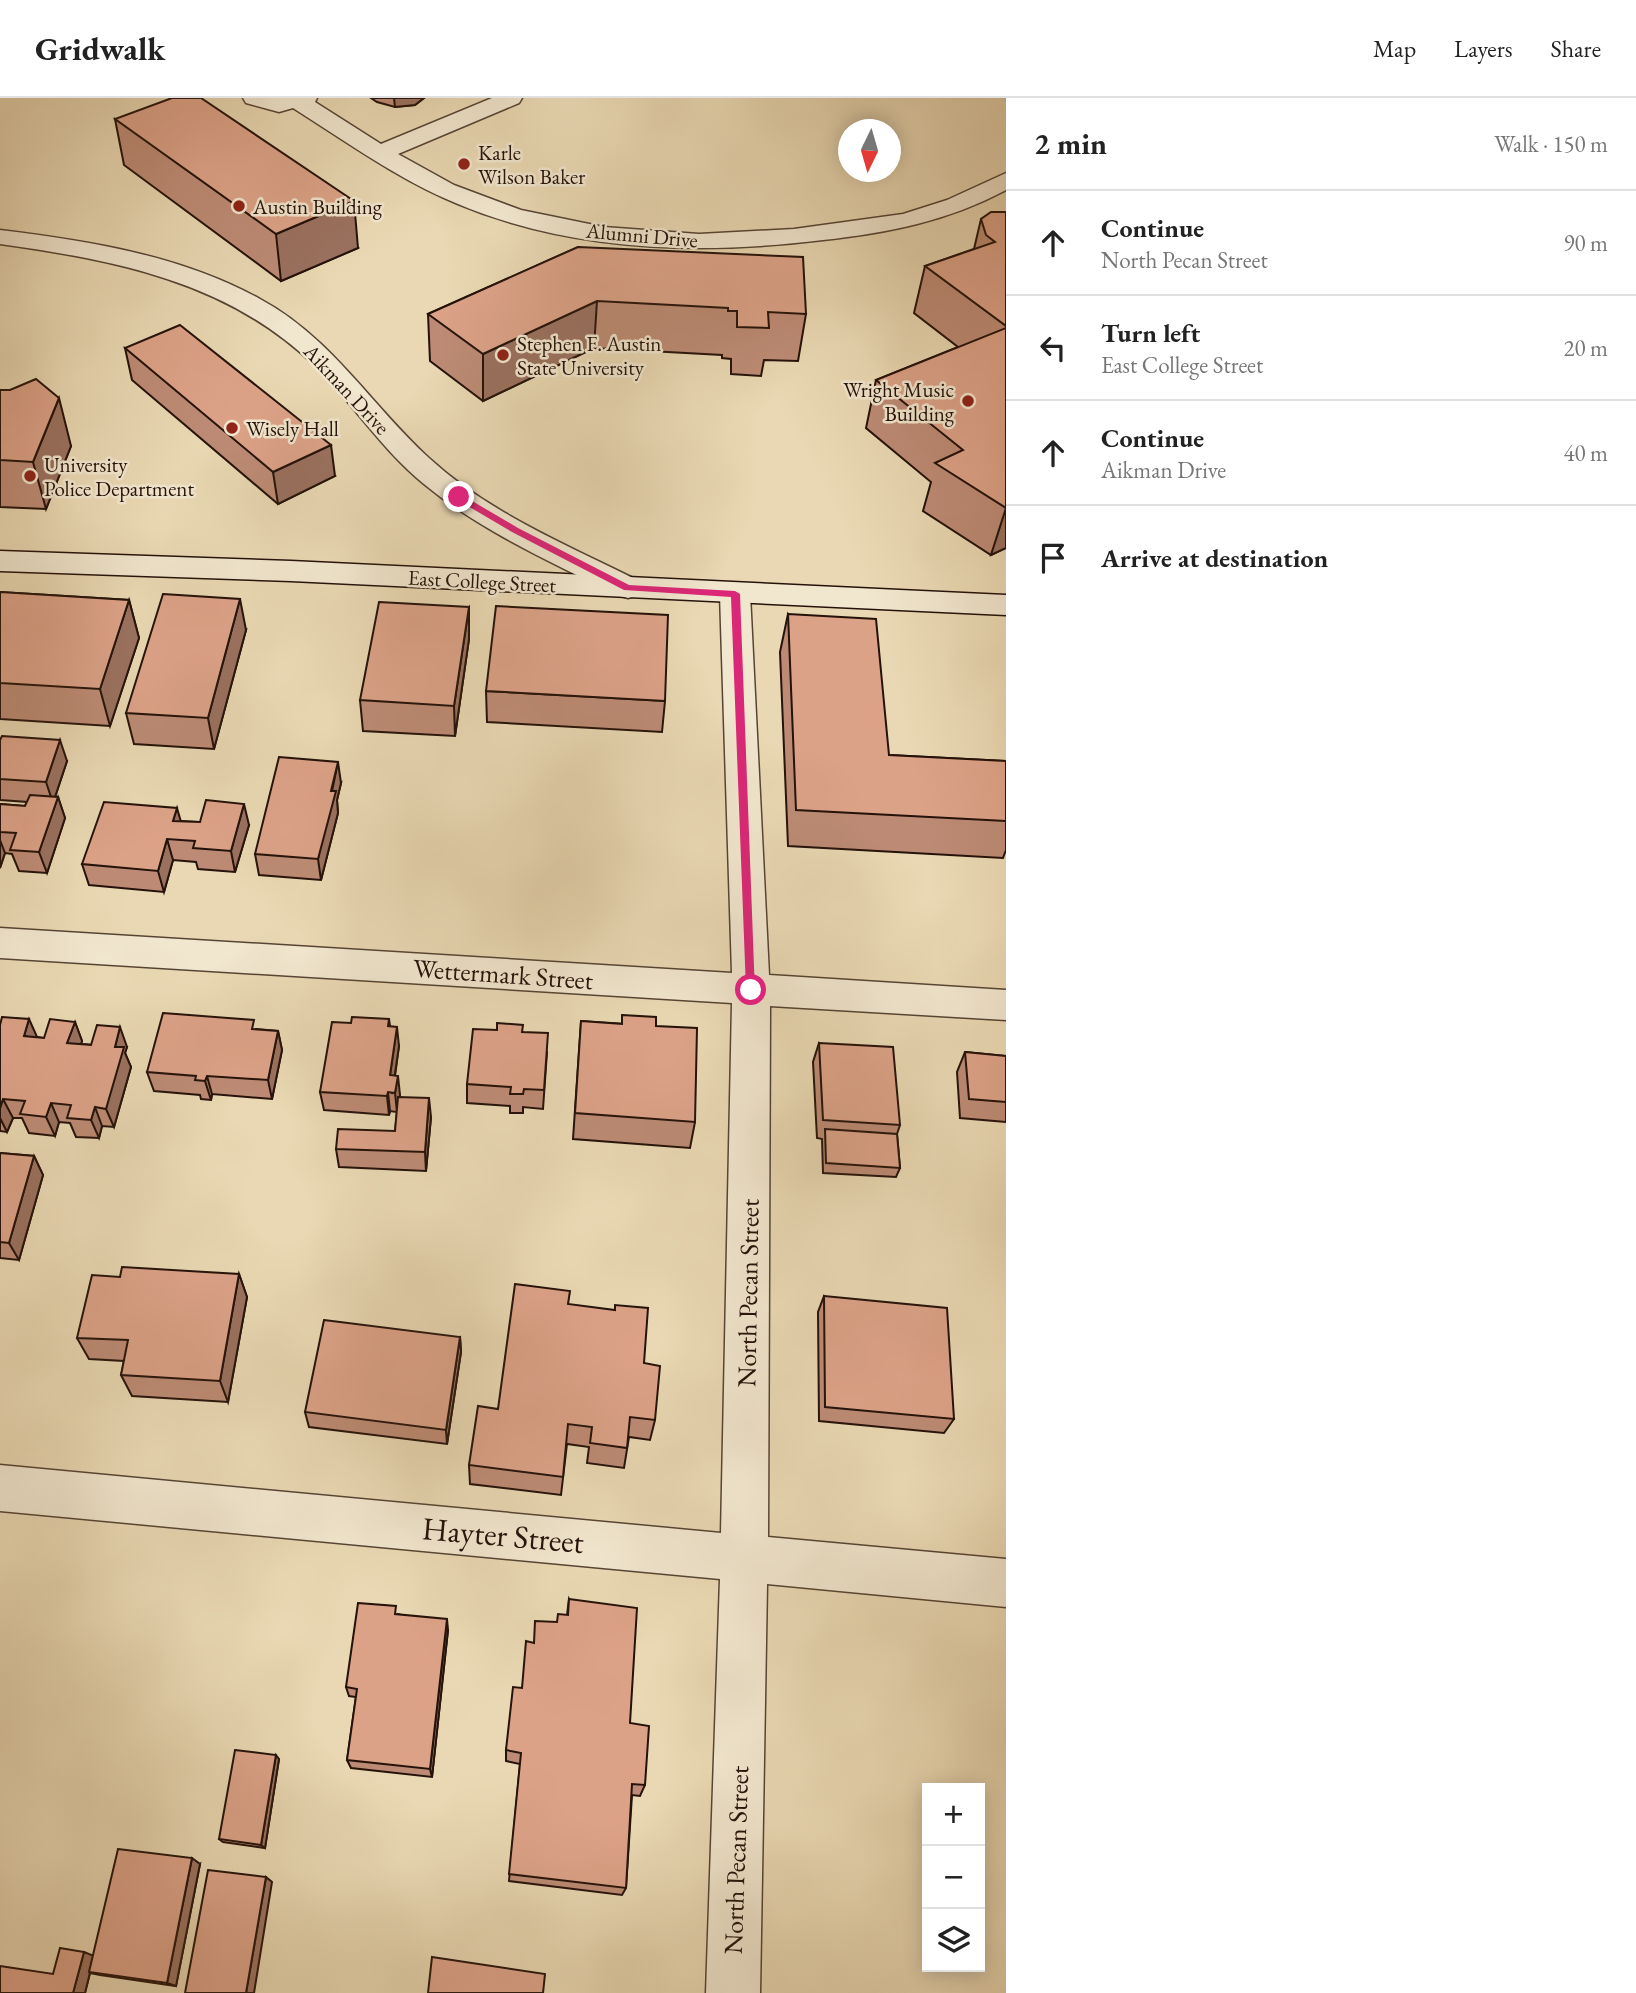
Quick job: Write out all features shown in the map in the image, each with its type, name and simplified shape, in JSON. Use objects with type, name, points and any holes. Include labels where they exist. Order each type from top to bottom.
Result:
[{"type":"street","points":[[254,98],[269,104],[303,100]]},
{"type":"street","points":[[381,153],[511,98]]},
{"type":"street","name":"Alumni Drive","points":[[303,100],[381,153],[436,186],[500,211],[573,229],[663,239],[746,240],[806,236],[888,224],[957,204],[1006,180]]},
{"type":"street","name":"Aikman Drive","points":[[0,237],[126,258],[167,268],[197,278],[251,305],[300,338],[404,451],[459,497],[515,530],[628,588]]},
{"type":"street","name":"East College Street","points":[[0,561],[291,571],[1006,605]]},
{"type":"street","name":"North Pecan Street","points":[[733,1993],[744,1558],[751,990],[735,594]]},
{"type":"street","name":"Wettermark Street","points":[[0,943],[1006,1005]]},
{"type":"street","name":"Hayter Street","points":[[0,1488],[1006,1583]]},
{"type":"building","points":[[172,98],[201,98],[354,201],[276,234],[115,119]]},
{"type":"building","points":[[991,212],[1006,212],[1006,326],[925,266],[995,242],[986,235],[981,219]]},
{"type":"building","points":[[578,247],[803,257],[806,314],[768,312],[769,328],[737,327],[737,311],[728,311],[728,308],[597,301],[483,354],[428,314]]},
{"type":"building","points":[[180,325],[331,445],[273,472],[125,348]]},
{"type":"building","points":[[1006,328],[1006,508],[935,463],[963,450],[876,380]]},
{"type":"building","points":[[36,379],[59,398],[33,462],[0,460],[0,390],[10,390]]},
{"type":"building","points":[[0,592],[129,600],[100,689],[0,683]]},
{"type":"building","points":[[163,594],[240,599],[208,718],[126,713]]},
{"type":"building","points":[[379,602],[469,607],[454,706],[360,700]]},
{"type":"building","points":[[496,606],[668,615],[665,701],[486,691]]},
{"type":"building","points":[[788,614],[876,619],[889,755],[1006,761],[1006,821],[796,810]]},
{"type":"building","points":[[2,736],[60,740],[46,782],[0,779]]},
{"type":"building","points":[[279,757],[338,762],[331,791],[336,791],[318,859],[255,854]]},
{"type":"building","points":[[30,795],[58,797],[39,852],[10,850],[16,833],[0,832],[0,804],[25,806]]},
{"type":"building","points":[[206,800],[244,804],[231,851],[193,848],[195,841],[167,839],[158,871],[82,864],[104,802],[177,808],[173,821],[200,822]]},
{"type":"building","points":[[163,1013],[254,1020],[252,1029],[278,1031],[268,1080],[207,1076],[205,1081],[195,1080],[196,1076],[147,1072]]},
{"type":"building","points":[[622,1015],[656,1017],[656,1026],[697,1028],[695,1122],[575,1113],[581,1021],[622,1024]]},
{"type":"building","points":[[2,1017],[29,1019],[24,1036],[44,1038],[50,1019],[75,1022],[67,1043],[91,1045],[97,1025],[120,1027],[115,1047],[124,1047],[106,1109],[95,1107],[91,1120],[67,1118],[71,1105],[51,1103],[46,1117],[20,1114],[25,1101],[3,1099],[0,1108]]},
{"type":"building","points":[[352,1017],[389,1019],[388,1026],[397,1027],[390,1075],[398,1076],[395,1093],[388,1092],[387,1096],[320,1092],[332,1022],[351,1023]]},
{"type":"building","points":[[497,1023],[523,1025],[522,1032],[548,1033],[544,1090],[524,1089],[523,1094],[510,1094],[511,1087],[467,1084],[473,1029],[497,1030]]},
{"type":"building","points":[[819,1043],[893,1047],[900,1125],[823,1120]]},
{"type":"building","points":[[965,1052],[1006,1056],[1006,1102],[969,1099]]},
{"type":"building","points":[[398,1097],[429,1098],[425,1152],[336,1149],[338,1129],[395,1131]]},
{"type":"building","points":[[825,1129],[897,1134],[900,1168],[826,1163]]},
{"type":"building","points":[[0,1153],[34,1156],[9,1243],[0,1242]]},
{"type":"building","points":[[122,1267],[239,1274],[220,1381],[121,1375],[128,1340],[77,1338],[92,1275],[120,1277]]},
{"type":"building","points":[[515,1284],[570,1291],[568,1304],[615,1310],[615,1305],[648,1308],[644,1363],[660,1366],[655,1420],[630,1417],[627,1448],[590,1443],[592,1427],[568,1424],[563,1477],[469,1465],[478,1406],[498,1409]]},
{"type":"building","points":[[824,1296],[947,1308],[954,1419],[825,1407]]},
{"type":"building","points":[[324,1320],[460,1337],[446,1430],[305,1412]]},
{"type":"building","points":[[569,1599],[637,1608],[630,1723],[649,1726],[645,1785],[632,1784],[626,1888],[509,1874],[521,1753],[506,1750],[513,1687],[522,1688],[526,1641],[534,1643],[535,1621],[557,1622],[558,1614],[568,1615]]},
{"type":"building","points":[[358,1603],[396,1606],[395,1614],[447,1619],[430,1769],[347,1760],[357,1689],[346,1687]]},
{"type":"building","points":[[235,1750],[276,1755],[261,1845],[219,1839]]},
{"type":"building","points":[[118,1849],[192,1858],[167,1983],[89,1972]]},
{"type":"building","points":[[208,1870],[266,1877],[246,1993],[185,1993]]},
{"type":"building","points":[[60,1948],[84,1952],[73,1993],[0,1993],[0,1966],[53,1974]]},
{"type":"building","points":[[432,1957],[545,1974],[543,1993],[428,1993]]},
{"type":"place","name":"Karle Wilson Baker","points":[[464,164]]},
{"type":"place","name":"Austin Building","points":[[239,206]]},
{"type":"place","name":"Stephen F. Austin State University","points":[[503,355]]},
{"type":"place","name":"Wright Music Building","points":[[968,401]]},
{"type":"place","name":"Wisely Hall","points":[[232,428]]},
{"type":"place","name":"University Police Department","points":[[30,476]]},
{"type":"route","points":[[459,497],[485,514],[628,588],[735,594],[751,990]]}]
